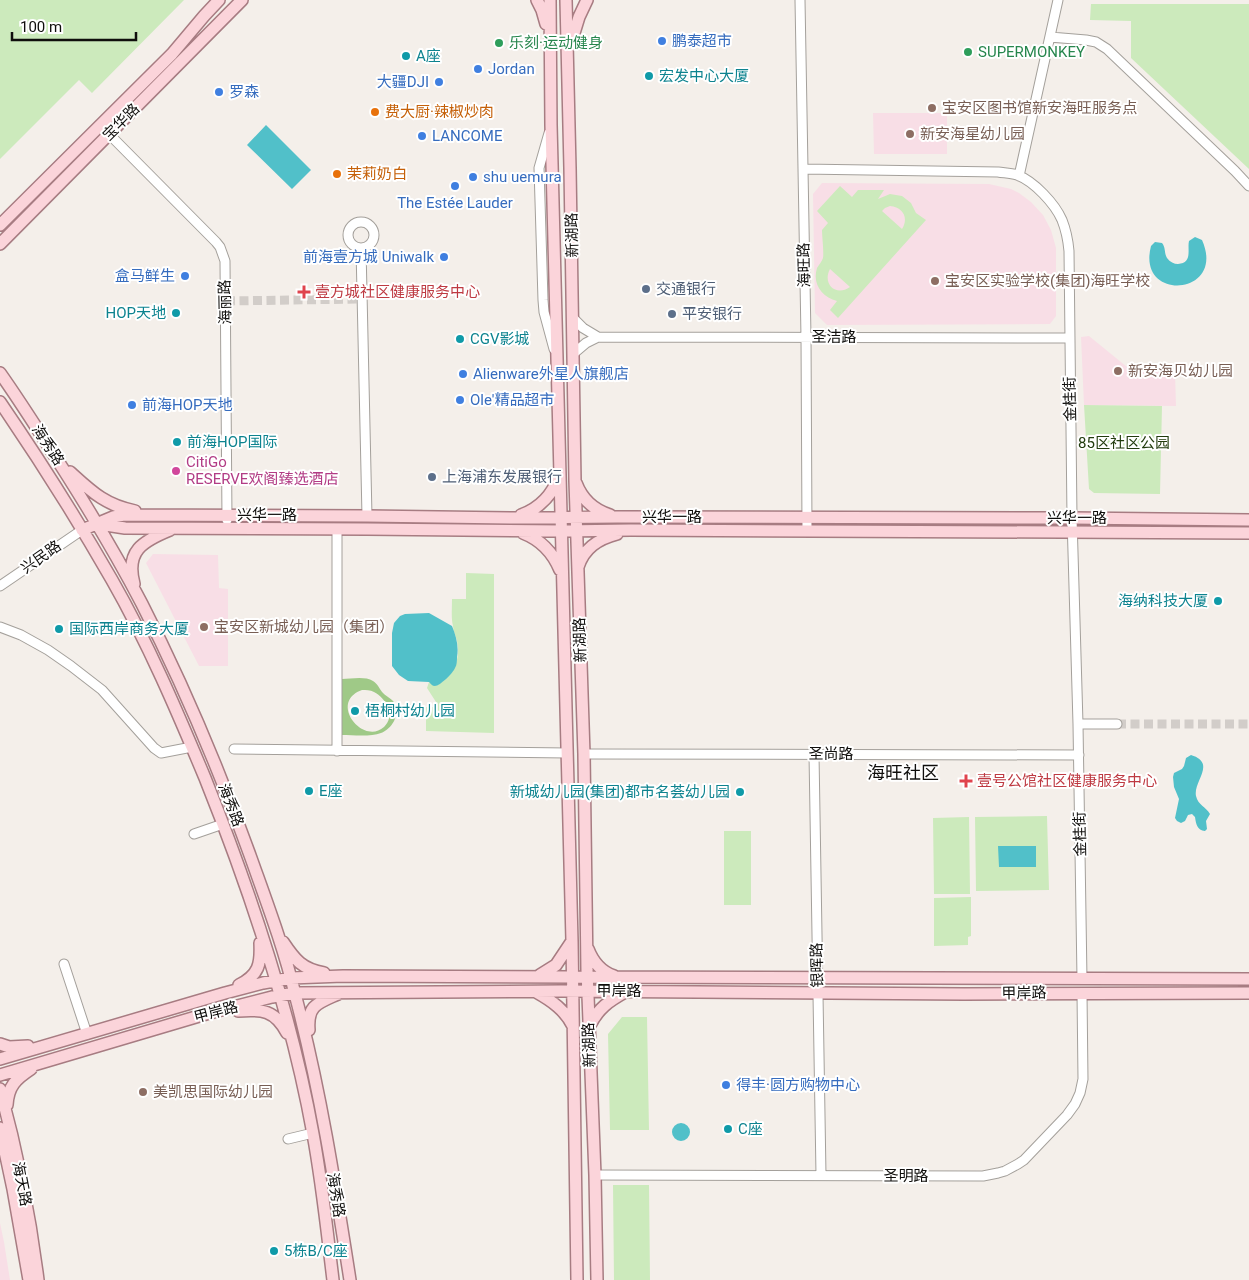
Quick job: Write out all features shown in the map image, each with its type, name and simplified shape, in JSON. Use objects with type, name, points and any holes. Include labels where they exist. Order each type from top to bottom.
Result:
[{"type":"main road","name":"宝华路","points":[[0,244],[242,0]]},
{"type":"main road","points":[[537,0],[542,10],[550,48]]},
{"type":"main road","name":"新湖路","points":[[550,0],[551,125],[573,976],[577,1280]]},
{"type":"main road","name":"新湖路","points":[[566,0],[576,531],[584,754],[587,991],[595,1176],[597,1280]]},
{"type":"main road","points":[[567,54],[579,17],[587,0]]},
{"type":"main road","name":"宝华路","points":[[0,225],[172,54],[215,3]]},
{"type":"main road","points":[[215,3],[224,7],[226,12],[224,18]]},
{"type":"main road","name":"海秀路","points":[[0,373],[97,523],[142,604],[186,696],[220,775],[276,931],[295,993],[326,1131],[350,1280]]},
{"type":"main road","name":"海秀路","points":[[0,402],[112,580],[178,714],[223,824],[257,921],[294,1048],[313,1133],[333,1280]]},
{"type":"main road","points":[[14,423],[13,416],[16,412],[24,411],[28,415]]},
{"type":"main road","points":[[59,462],[94,493],[112,505],[164,515]]},
{"type":"main road","points":[[512,518],[532,511],[544,502],[556,484],[560,466]]},
{"type":"main road","points":[[575,480],[583,497],[594,507],[601,512],[617,517]]},
{"type":"main road","name":"兴华一路","points":[[82,530],[113,517],[124,515],[1249,520]]},
{"type":"main road","points":[[472,530],[478,525],[478,521],[473,517]]},
{"type":"main road","points":[[686,517],[680,524],[686,530]]},
{"type":"main road","name":"兴华一路","points":[[97,523],[125,528],[337,528],[562,532],[807,530],[1249,533]]},
{"type":"main road","points":[[142,604],[132,575],[133,556],[146,541],[175,528]]},
{"type":"main road","points":[[512,530],[533,537],[545,546],[554,557],[562,578]]},
{"type":"main road","points":[[577,571],[582,558],[596,542],[631,530]]},
{"type":"main road","points":[[564,654],[572,647],[578,650],[580,655]]},
{"type":"main road","points":[[570,873],[574,880],[578,881],[584,878],[585,874]]},
{"type":"main road","points":[[225,993],[250,979],[258,968],[260,944],[257,921]]},
{"type":"main road","points":[[276,931],[295,959],[305,967],[318,972],[343,976]]},
{"type":"main road","points":[[538,976],[556,965],[572,941]]},
{"type":"main road","points":[[586,943],[589,953],[599,966],[612,975],[621,977]]},
{"type":"main road","name":"甲岸路","points":[[0,1059],[225,993],[275,980],[291,978],[343,976],[573,976],[1249,979]]},
{"type":"main road","points":[[476,976],[482,978],[485,984],[478,991]]},
{"type":"main road","points":[[1144,979],[1150,981],[1152,985],[1150,991],[1145,993]]},
{"type":"main road","points":[[534,991],[559,1007],[574,1029]]},
{"type":"main road","points":[[588,1029],[601,1008],[627,991]]},
{"type":"main road","name":"甲岸路","points":[[0,1075],[206,1014],[295,993],[627,991],[955,994],[1082,992],[1249,993]]},
{"type":"main road","points":[[310,1054],[308,1021],[311,1012],[322,1002],[344,992]]},
{"type":"main road","points":[[206,1014],[251,1010],[270,1013],[280,1022],[294,1048]]},
{"type":"main road","points":[[0,1044],[15,1047],[59,1042]]},
{"type":"main road","points":[[7,1114],[8,1095],[11,1087],[23,1074],[41,1063]]},
{"type":"main road","name":"海天路","points":[[0,1089],[23,1188],[38,1280]]},
{"type":"main road","name":"海天路","points":[[0,1129],[15,1199],[29,1280]]},
{"type":"street","name":"海旺路","points":[[800,0],[806,337],[807,530]]},
{"type":"street","points":[[1019,176],[1058,0]]},
{"type":"street","points":[[1050,37],[1096,42],[1107,49],[1249,186]]},
{"type":"street","name":"海丽路","points":[[100,126],[216,242],[223,254],[225,261],[226,328],[227,528]]},
{"type":"street","name":"金桂街","points":[[803,169],[998,172],[1019,176],[1028,181],[1047,198],[1062,219],[1067,234],[1069,251],[1072,532],[1079,755],[1082,979]]},
{"type":"street","points":[[362,248],[366,516]]},
{"type":"street","points":[[573,318],[583,328],[598,336],[573,354]]},
{"type":"street","name":"圣洁路","points":[[598,336],[1069,338]]},
{"type":"street","points":[[337,528],[337,750]]},
{"type":"street","name":"兴民路","points":[[0,586],[82,530]]},
{"type":"street","points":[[0,627],[21,635],[48,650],[102,690],[154,748],[162,753],[192,748]]},
{"type":"street","points":[[1078,724],[1118,724]]},
{"type":"street","points":[[234,749],[567,753]]},
{"type":"street","name":"圣尚路","points":[[584,754],[1079,755]]},
{"type":"street","name":"银晖路","points":[[814,754],[820,1175]]},
{"type":"street","points":[[194,834],[223,824]]},
{"type":"street","points":[[64,964],[86,1034]]},
{"type":"street","name":"圣明路","points":[[595,1176],[983,1176],[998,1174],[1018,1164],[1030,1155],[1075,1104],[1080,1093],[1083,1072],[1082,992]]},
{"type":"street","points":[[288,1139],[313,1133]]},
{"type":"shaded area","name":"新安海星幼儿园","points":[[873,113],[947,113],[947,154],[874,154]]},
{"type":"shaded area","name":"宝安区实验学校(集团)海旺学校","points":[[822,183],[989,184],[1011,189],[1019,193],[1043,215],[1051,230],[1056,248],[1056,316],[1050,324],[827,325],[815,313],[813,194]]},
{"type":"shaded area","name":"新安海贝幼儿园","points":[[1089,336],[1132,371],[1175,372],[1176,406],[1084,405],[1081,337]]},
{"type":"shaded area","name":"宝安区新城幼儿园（集团）","points":[[153,554],[218,555],[219,588],[228,589],[228,666],[199,666],[146,563]]},
{"type":"shaded area","points":[[0,1223],[4,1242],[10,1280],[0,1280]]},
{"type":"green space","points":[[0,0],[184,0],[92,93],[79,80],[0,159]]},
{"type":"green space","points":[[1091,4],[1249,4],[1249,169],[1131,58],[1131,21],[1090,20]]},
{"type":"green space","points":[[840,186],[852,197],[858,190],[884,190],[878,199],[890,194],[902,196],[911,203],[916,213],[926,220],[838,318],[830,310],[837,301],[823,293],[816,279],[817,268],[823,258],[822,230],[828,223],[817,211]],"holes":[[[890,206],[898,208],[904,214],[905,221],[902,229],[882,211]],[[830,269],[850,287],[845,290],[835,290],[828,280]]]},
{"type":"green space","name":"85区社区公园","points":[[1084,405],[1162,406],[1160,494],[1094,493],[1089,489]]},
{"type":"green space","points":[[466,573],[494,574],[494,733],[426,731],[426,707],[435,706],[436,702],[427,688],[429,682],[435,686],[441,683],[451,674],[457,662],[458,648],[452,623],[452,599],[466,599]]},
{"type":"green space","points":[[342,679],[370,679],[395,704],[396,717],[392,725],[385,731],[377,734],[342,735]],"holes":[[[362,690],[374,692],[382,698],[388,708],[388,723],[376,731],[367,731],[359,727],[352,720],[348,712],[348,704],[352,696]]]},
{"type":"green space","points":[[1047,816],[1049,890],[976,891],[975,817]]},
{"type":"green space","points":[[969,817],[970,894],[934,894],[933,818]]},
{"type":"green space","points":[[724,831],[751,831],[751,905],[724,905]]},
{"type":"green space","points":[[971,897],[971,936],[968,937],[968,945],[934,946],[934,898]]},
{"type":"green space","points":[[622,1017],[647,1017],[649,1130],[610,1130],[608,1034]]},
{"type":"green space","points":[[613,1185],[649,1185],[650,1280],[614,1280]]},
{"type":"water","points":[[266,125],[311,170],[292,189],[247,145]]},
{"type":"water","points":[[1195,237],[1202,240],[1206,259],[1202,273],[1193,282],[1180,285],[1167,284],[1156,277],[1150,264],[1151,246],[1155,242],[1162,243],[1169,261],[1177,264],[1183,263],[1188,258],[1189,241]]},
{"type":"water","points":[[429,613],[452,626],[456,637],[458,653],[456,667],[452,673],[435,686],[429,682],[408,681],[399,675],[392,666],[392,633],[394,623],[400,616],[405,614]]},
{"type":"water","points":[[1191,755],[1199,758],[1203,768],[1196,796],[1198,802],[1210,814],[1206,821],[1207,829],[1205,831],[1199,828],[1192,814],[1188,815],[1185,821],[1181,823],[1175,818],[1179,799],[1174,787],[1174,773],[1182,769],[1186,758]]},
{"type":"water","points":[[998,846],[1036,846],[1036,867],[999,867]]},
{"type":"water","points":[[681,1123],[687,1126],[690,1132],[687,1138],[681,1141],[675,1138],[672,1132],[675,1126]]},
{"type":"tunnel","points":[[226,301],[362,299]]},
{"type":"tunnel","points":[[1117,724],[1249,724]]},
{"type":"place","name":"鹏泰超市","points":[[662,41]]},
{"type":"place","name":"乐刻·运动健身","points":[[499,43]]},
{"type":"place","name":"SUPERMONKEY","points":[[968,52]]},
{"type":"place","name":"A座","points":[[406,56]]},
{"type":"place","name":"Jordan","points":[[478,69]]},
{"type":"place","name":"宏发中心大厦","points":[[649,76]]},
{"type":"place","name":"大疆DJI","points":[[439,82]]},
{"type":"place","name":"罗森","points":[[219,92]]},
{"type":"place","name":"宝安区图书馆新安海旺服务点","points":[[932,108]]},
{"type":"place","name":"费大厨·辣椒炒肉","points":[[375,112]]},
{"type":"place","name":"新安海星幼儿园","points":[[910,134]]},
{"type":"place","name":"LANCOME","points":[[422,136]]},
{"type":"place","name":"茉莉奶白","points":[[337,174]]},
{"type":"place","name":"shu uemura","points":[[473,177]]},
{"type":"place","name":"The Estée Lauder","points":[[455,186]]},
{"type":"place","name":"前海壹方城 Uniwalk","points":[[444,257]]},
{"type":"place","name":"盒马鲜生","points":[[185,276]]},
{"type":"place","name":"宝安区实验学校(集团)海旺学校","points":[[935,281]]},
{"type":"place","name":"交通银行","points":[[646,289]]},
{"type":"place","name":"壹方城社区健康服务中心","points":[[304,292]]},
{"type":"place","name":"HOP天地","points":[[176,313]]},
{"type":"place","name":"平安银行","points":[[672,314]]},
{"type":"place","name":"CGV影城","points":[[460,339]]},
{"type":"place","name":"新安海贝幼儿园","points":[[1118,371]]},
{"type":"place","name":"Alienware外星人旗舰店","points":[[463,374]]},
{"type":"place","name":"Ole'精品超市","points":[[460,400]]},
{"type":"place","name":"前海HOP天地","points":[[132,405]]},
{"type":"place","name":"前海HOP国际","points":[[177,442]]},
{"type":"place","name":"CitiGo RESERVE欢阁臻选酒店","points":[[176,471]]},
{"type":"place","name":"上海浦东发展银行","points":[[432,477]]},
{"type":"place","name":"海纳科技大厦","points":[[1218,601]]},
{"type":"place","name":"宝安区新城幼儿园（集团）","points":[[204,627]]},
{"type":"place","name":"国际西岸商务大厦","points":[[59,629]]},
{"type":"place","name":"梧桐村幼儿园","points":[[355,711]]},
{"type":"place","name":"壹号公馆社区健康服务中心","points":[[966,781]]},
{"type":"place","name":"E座","points":[[309,791]]},
{"type":"place","name":"新城幼儿园(集团)都市名荟幼儿园","points":[[740,792]]},
{"type":"place","name":"得丰·圆方购物中心","points":[[726,1085]]},
{"type":"place","name":"美凯思国际幼儿园","points":[[143,1092]]},
{"type":"place","name":"C座","points":[[728,1129]]},
{"type":"place","name":"5栋B/C座","points":[[274,1251]]},
{"type":"district","name":"海旺社区","points":[[903,773]]}]
